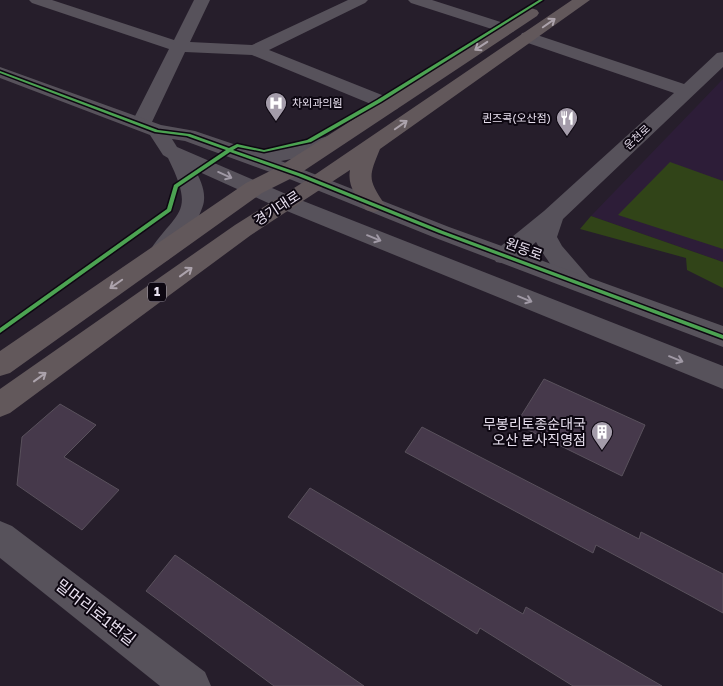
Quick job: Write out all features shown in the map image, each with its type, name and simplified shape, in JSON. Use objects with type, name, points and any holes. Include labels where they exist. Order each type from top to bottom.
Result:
[{"type":"main road","name":"경기대로","points":[[0,365],[254,188],[288,172],[551,0]]},
{"type":"main road","name":"경기대로","points":[[0,405],[240,232],[318,183],[582,0]]},
{"type":"main road","points":[[372,145],[360,172],[360,182],[361,188],[374,205]]},
{"type":"street","points":[[38,0],[180,47],[255,50],[390,105]]},
{"type":"street","points":[[202,0],[180,47],[149,127],[170,150],[285,202],[723,378]]},
{"type":"street","points":[[255,50],[360,0]]},
{"type":"street","points":[[416,0],[507,29]]},
{"type":"street","points":[[528,37],[687,91]]},
{"type":"street","name":"운천로","points":[[505,256],[552,216],[723,57]]},
{"type":"street","name":"원동로","points":[[0,72],[149,127],[188,135],[245,155],[505,256],[723,337]]},
{"type":"street","points":[[245,155],[284,155],[338,139]]},
{"type":"street","points":[[158,255],[179,230],[194,204],[193,191],[176,153]]},
{"type":"street","points":[[240,232],[273,218],[287,215],[322,217]]},
{"type":"street","points":[[552,216],[545,237],[553,251],[581,283]]},
{"type":"street","name":"밀머리로1번길","points":[[0,537],[191,686]]},
{"type":"shaded area","points":[[723,79],[723,262],[591,216]]},
{"type":"green space","points":[[670,162],[723,181],[723,249],[618,215]]},
{"type":"green space","points":[[591,216],[723,262],[723,288],[687,270],[686,258],[580,229]]},
{"type":"building","name":"무봉리토종순대국 오산 본사직영점","points":[[544,379],[645,425],[622,476],[516,424]]},
{"type":"building","points":[[60,404],[96,425],[64,457],[119,490],[82,530],[17,485],[22,437]]},
{"type":"building","points":[[422,427],[639,539],[641,532],[723,574],[723,613],[596,545],[593,553],[405,452]]},
{"type":"building","points":[[310,488],[523,614],[526,607],[662,686],[573,686],[480,628],[477,634],[288,517]]},
{"type":"building","points":[[175,555],[364,686],[274,686],[146,591]]},
{"type":"cycle path","points":[[0,331],[169,210],[176,186],[237,145],[264,151],[309,141],[379,101],[541,0]]},
{"type":"cycle path","points":[[0,72],[157,131],[188,135],[300,175],[441,232],[723,337]]},
{"type":"place","name":"차외과의원","points":[[276,122]]},
{"type":"place","name":"퀸즈콕(오산점)","points":[[567,137]]},
{"type":"place","name":"무봉리토종순대국 오산 본사직영점","points":[[602,451]]}]
